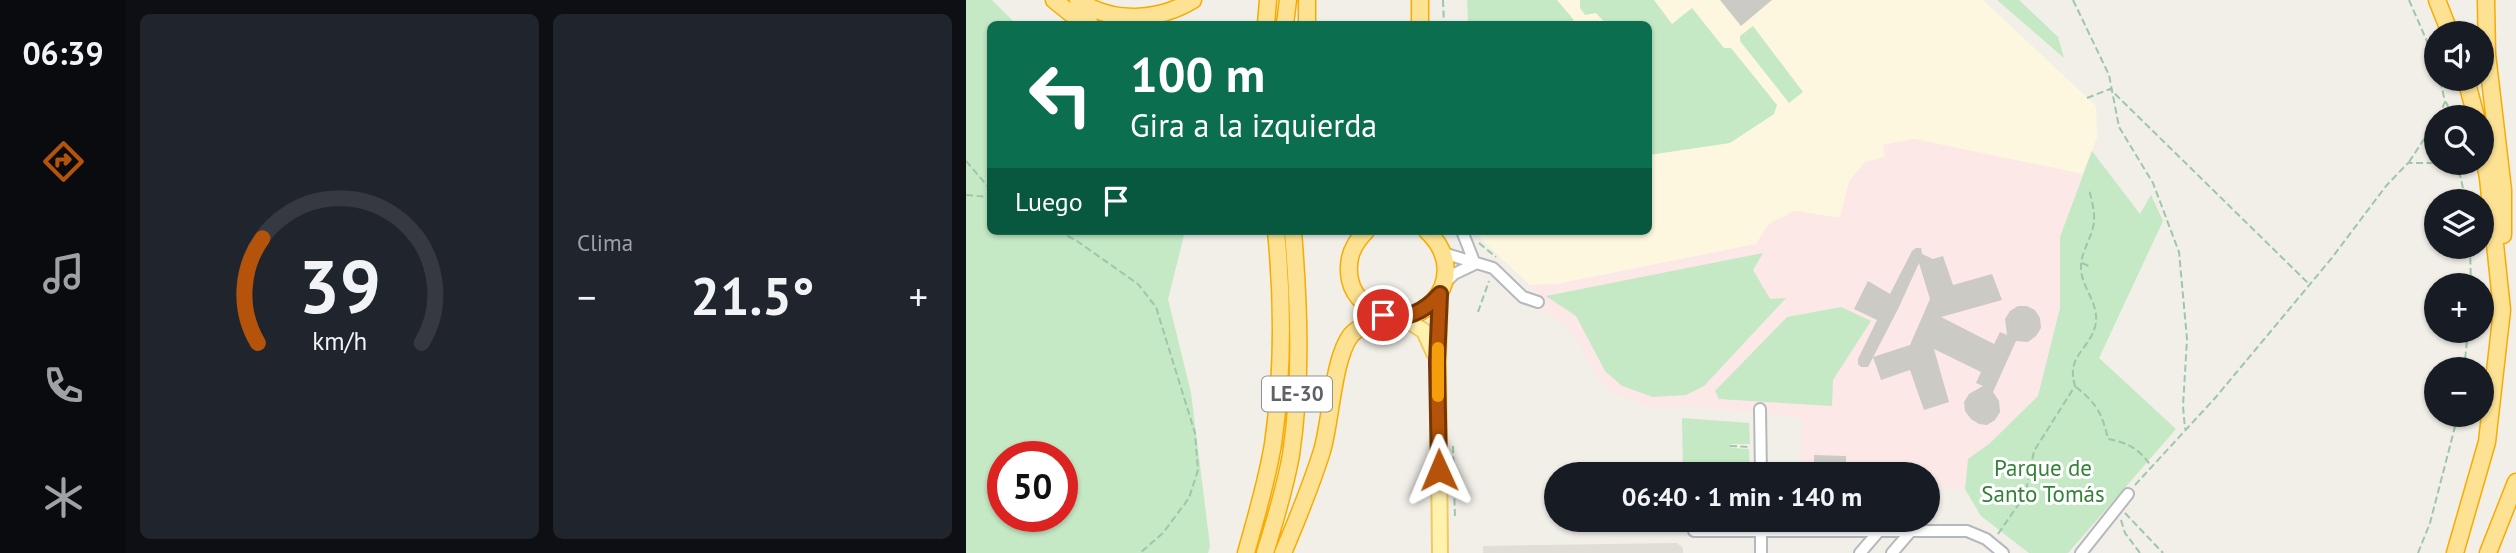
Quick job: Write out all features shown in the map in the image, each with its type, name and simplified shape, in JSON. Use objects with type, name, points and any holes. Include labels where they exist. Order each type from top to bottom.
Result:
[{"type":"highway","points":[[1054,0],[1085,21]]},
{"type":"highway","points":[[1079,0],[1108,15],[1128,17],[1150,16],[1173,10],[1193,0]]},
{"type":"highway","points":[[1266,21],[1268,0]]},
{"type":"highway","points":[[1286,21],[1288,0]]},
{"type":"highway","points":[[1307,0],[1307,21]]},
{"type":"highway","points":[[1420,0],[1420,21]]},
{"type":"highway","points":[[1430,0],[1430,21]]},
{"type":"highway","points":[[2437,0],[2445,21]]},
{"type":"highway","points":[[2455,553],[2487,442],[2502,310],[2503,190],[2487,54],[2486,0]]},
{"type":"highway","points":[[2487,175],[2502,310]]},
{"type":"highway","points":[[1267,235],[1271,275],[1280,321]]},
{"type":"highway","name":"LE-30","points":[[1246,553],[1273,446],[1279,385],[1280,321],[1276,235]]},
{"type":"highway","name":"LE-30","points":[[1265,553],[1281,501],[1291,455],[1298,387],[1299,316],[1293,235]]},
{"type":"highway","points":[[1362,235],[1350,255],[1350,277],[1359,298],[1369,309],[1383,315],[1402,317],[1417,314],[1430,306],[1443,288],[1447,273],[1443,253],[1431,235]]},
{"type":"highway","points":[[1283,553],[1322,450],[1339,363],[1346,345],[1357,330],[1383,315]]},
{"type":"highway","points":[[2488,553],[2516,482]]},
{"type":"main road","points":[[1440,553],[1437,362],[1443,288]]},
{"type":"main road","points":[[1402,317],[1424,331],[1437,362]]},
{"type":"street","points":[[1464,235],[1475,264]]},
{"type":"street","points":[[1443,253],[1493,268],[1523,297],[1538,302]]},
{"type":"street","points":[[1443,288],[1454,274],[1475,264]]},
{"type":"street","points":[[1760,409],[1761,462]]},
{"type":"street","points":[[2081,553],[2128,494]]},
{"type":"street","points":[[1940,531],[1968,531],[2003,553]]},
{"type":"street","points":[[1761,532],[1761,553]]},
{"type":"street","points":[[1860,553],[1878,532]]},
{"type":"street","points":[[1892,553],[1910,532]]},
{"type":"path","points":[[1443,0],[1444,21]]},
{"type":"path","points":[[2073,0],[2109,75],[2119,127],[2153,183],[2179,252],[2187,339],[2183,406],[2185,430]]},
{"type":"path","points":[[2409,0],[2424,34]]},
{"type":"path","points":[[2087,98],[2110,89]]},
{"type":"path","points":[[2110,89],[2309,285]]},
{"type":"path","points":[[2443,91],[2447,105]]},
{"type":"path","points":[[2128,494],[2216,397],[2309,285],[2386,186],[2408,163],[2424,139]]},
{"type":"path","points":[[966,161],[987,186]]},
{"type":"path","points":[[2408,163],[2424,163]]},
{"type":"path","points":[[2460,175],[2463,189]]},
{"type":"path","points":[[2089,189],[2095,220],[2081,263],[2082,278],[2095,306],[2095,327],[2074,363],[2072,375],[2075,386],[2094,402],[2105,425],[2108,439],[2127,443],[2142,454],[2151,467]]},
{"type":"path","points":[[966,195],[987,197]]},
{"type":"path","points":[[1066,235],[1138,284],[1156,307],[1195,433],[1198,470],[1189,498],[1163,533],[1140,553]]},
{"type":"path","points":[[1476,240],[1497,258]]},
{"type":"path","points":[[2081,263],[2091,267]]},
{"type":"path","points":[[1478,312],[1492,274]]},
{"type":"path","points":[[1992,544],[2025,495],[2034,451],[2075,386]]},
{"type":"path","points":[[2418,553],[2430,523],[2456,427]]},
{"type":"path","points":[[1453,446],[1455,518]]},
{"type":"path","points":[[1730,446],[1761,447]]},
{"type":"path","points":[[2117,509],[2124,533],[2140,553]]},
{"type":"path","points":[[2117,509],[2124,512],[2163,553]]},
{"type":"shaded area","points":[[1467,0],[1983,0],[2096,106],[2097,138],[2082,174],[1914,139],[1884,145],[1885,157],[1856,172],[1849,182],[1840,218],[1795,211],[1769,224],[1757,244],[1557,284],[1530,285],[1478,235],[1652,235],[1652,21],[1468,21]]},
{"type":"shaded area","points":[[1914,139],[2082,174],[2060,237],[2060,308],[2038,396],[1989,444],[1968,459],[1965,489],[1940,488],[1940,462],[1800,462],[1802,418],[1696,406],[1650,407],[1615,394],[1597,377],[1571,331],[1548,312],[1538,309],[1538,294],[1530,285],[1557,284],[1756,244],[1769,224],[1795,211],[1840,218],[1849,182],[1865,162],[1885,157],[1883,145]]},
{"type":"shaded area","points":[[1677,543],[1683,548],[1683,553],[1483,553],[1483,546]]},
{"type":"green space","points":[[966,0],[992,0],[1013,21],[987,21],[987,235],[1184,235],[1168,299],[1191,393],[1210,546],[1208,553],[966,553]]},
{"type":"green space","points":[[1467,0],[1557,0],[1573,21],[1468,21]]},
{"type":"green space","points":[[1580,0],[1654,0],[1672,24],[1692,8],[1724,48],[1731,48],[1777,105],[1774,114],[1730,143],[1652,155],[1652,21],[1603,21],[1596,13],[1585,15],[1580,8]]},
{"type":"green space","points":[[1997,0],[2019,0],[2058,37],[2064,58]]},
{"type":"green space","points":[[1753,26],[1803,92],[1789,103],[1740,41],[1740,36]]},
{"type":"green space","name":"Parque de Santo Tomás","points":[[2092,151],[2140,214],[2151,195],[2163,221],[2099,358],[2176,429],[2068,553],[2029,553],[1981,516],[1965,489],[1968,459],[1989,444],[2038,396],[2060,308],[2060,237]]},
{"type":"green space","points":[[1763,253],[1753,270],[1770,299],[1786,298],[1704,386],[1686,395],[1653,397],[1622,386],[1605,371],[1576,316],[1546,296]]},
{"type":"green space","points":[[1841,307],[1871,321],[1833,380],[1832,406],[1719,399],[1715,391],[1787,317]]},
{"type":"green space","points":[[1682,418],[1749,423],[1750,444],[1731,444],[1731,448],[1749,449],[1750,462],[1683,462]]},
{"type":"building","points":[[1720,0],[1772,0],[1741,26]]},
{"type":"building","points":[[1916,248],[1921,248],[1922,254],[1933,259],[1943,256],[1953,285],[1992,274],[2002,300],[1941,317],[1994,344],[2000,332],[2007,335],[2005,319],[2010,311],[2018,306],[2035,310],[2040,318],[2041,328],[2036,336],[2028,342],[2016,341],[1993,392],[1999,401],[2000,412],[1995,420],[1987,425],[1971,419],[1965,411],[1964,402],[1969,394],[1983,386],[1976,383],[1981,372],[1934,349],[1949,402],[1924,410],[1910,370],[1881,380],[1873,357],[1868,367],[1858,364],[1877,320],[1854,309],[1868,281],[1890,294]],"holes":[[[1919,263],[1930,299],[1910,345],[1873,357],[1898,309]]]},
{"type":"building","points":[[1814,455],[1846,456],[1846,462],[1814,462]]},
{"type":"slow traffic","points":[[1438,348],[1438,396]]},
{"type":"route","points":[[1383,315],[1402,317],[1417,314],[1430,306],[1440,294],[1437,362],[1439,470]]}]
